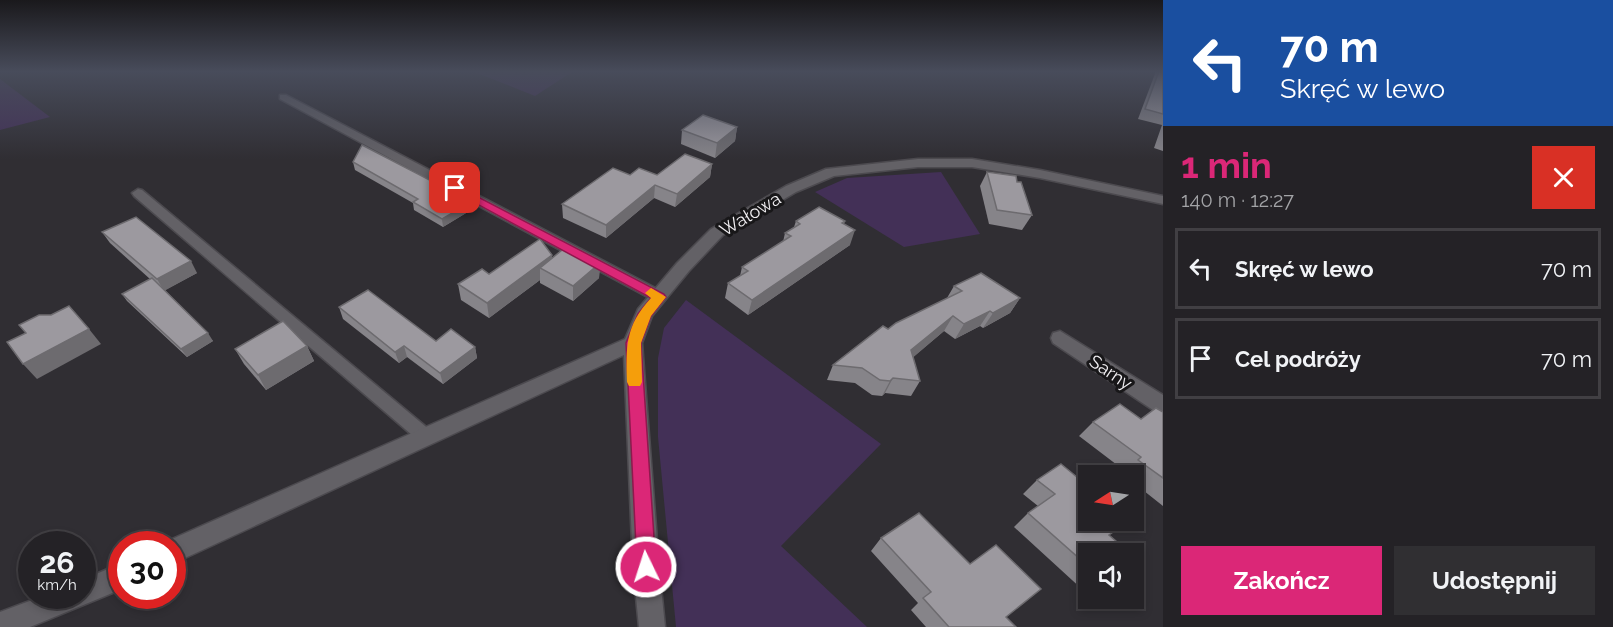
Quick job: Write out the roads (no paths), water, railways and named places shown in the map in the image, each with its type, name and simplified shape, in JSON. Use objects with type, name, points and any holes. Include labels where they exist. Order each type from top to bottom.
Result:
[{"type":"street","name":"Wałowa","points":[[652,627],[642,509],[633,343],[644,314],[683,267],[717,232],[791,189],[831,172],[918,163],[972,163],[1061,177],[1163,200]]},
{"type":"street","name":"Sarny","points":[[1060,338],[1163,406]]},
{"type":"street","points":[[186,546],[633,343]]},
{"type":"street","points":[[0,625],[42,609]]},
{"type":"lane","points":[[289,100],[660,297]]},
{"type":"lane","points":[[138,192],[425,436]]}]
